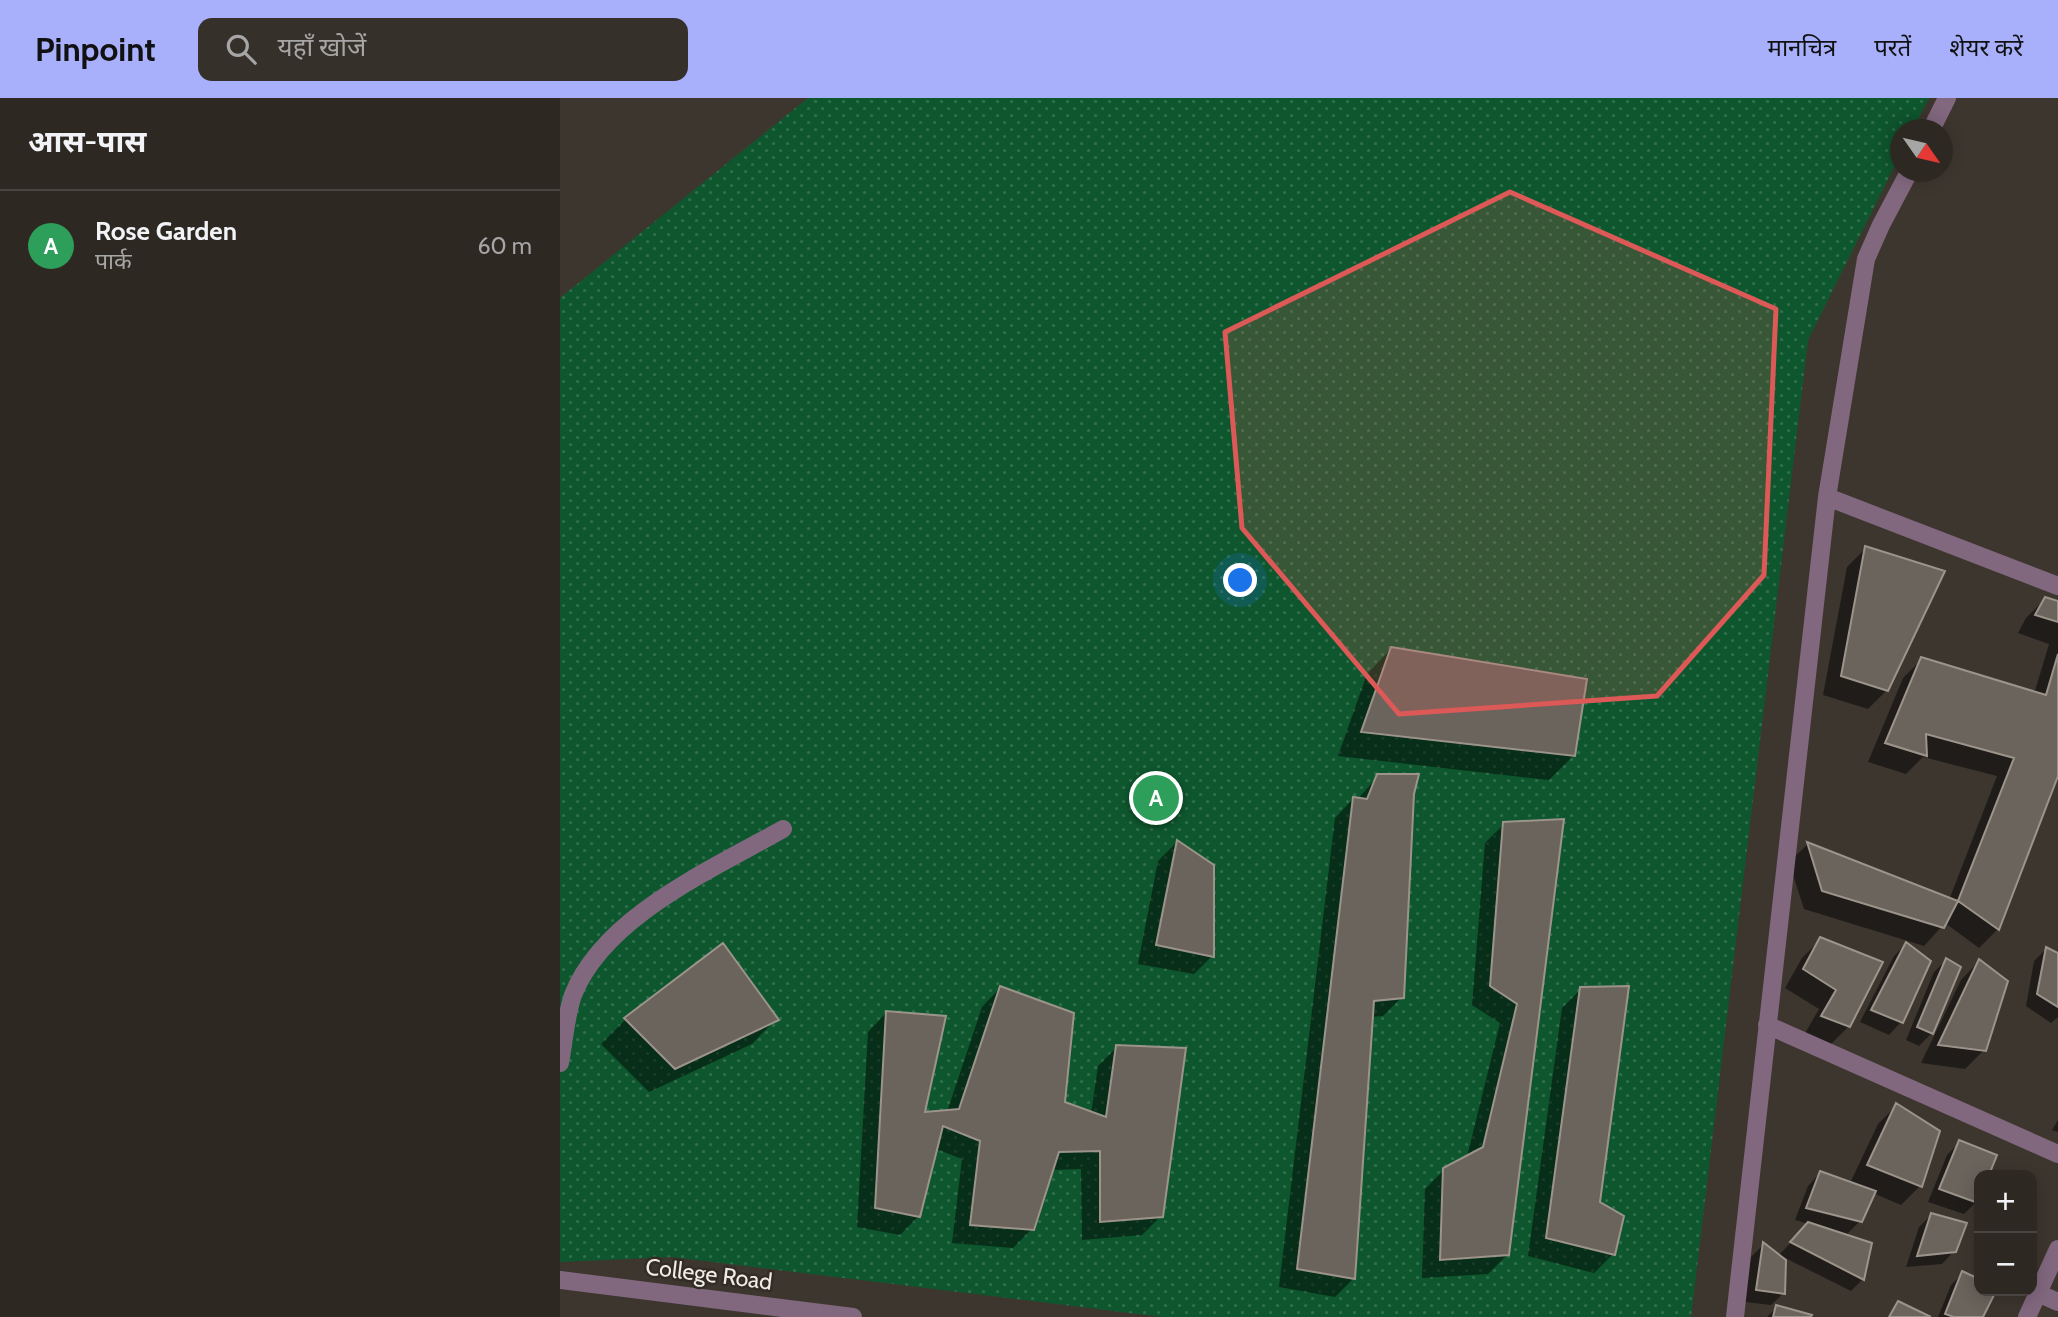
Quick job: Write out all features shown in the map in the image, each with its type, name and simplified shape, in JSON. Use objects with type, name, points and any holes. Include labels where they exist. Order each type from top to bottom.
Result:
[{"type":"street","points":[[1936,119],[1947,98]]},
{"type":"street","points":[[1735,1317],[1827,497],[1866,259],[1904,182]]},
{"type":"street","points":[[1827,497],[2058,586]]},
{"type":"street","points":[[560,1063],[573,995],[597,953],[657,901],[783,830]]},
{"type":"street","points":[[1767,1025],[2058,1154]]},
{"type":"street","points":[[2027,1317],[2058,1249]]},
{"type":"street","name":"College Road","points":[[560,1280],[853,1317]]},
{"type":"street","points":[[2038,1293],[2058,1302]]},
{"type":"highlighted area","points":[[1510,192],[1776,309],[1764,575],[1657,696],[1399,714],[1242,528],[1225,332]]},
{"type":"green space","points":[[808,98],[1929,98],[1918,119],[1890,119],[1890,175],[1808,340],[1691,1317],[1162,1317],[672,1257],[560,1262],[560,298]]},
{"type":"building","points":[[1865,546],[1945,571],[1888,691],[1841,676]]},
{"type":"building","points":[[2045,597],[2058,601],[2058,622],[2035,615]]},
{"type":"building","points":[[1391,647],[1587,679],[1575,756],[1361,732]]},
{"type":"building","points":[[2058,654],[2058,776],[1999,930],[1958,901],[2014,758],[1926,734],[1927,756],[1885,743],[1921,657],[2046,695]]},
{"type":"building","points":[[1377,774],[1419,774],[1414,794],[1404,998],[1374,1001],[1355,1279],[1297,1269],[1353,797],[1367,799]]},
{"type":"building","points":[[1564,819],[1509,1255],[1440,1260],[1443,1168],[1483,1147],[1517,1004],[1490,986],[1503,822]]},
{"type":"building","points":[[1177,840],[1214,865],[1214,957],[1156,945]]},
{"type":"building","points":[[1807,842],[1958,901],[1944,928],[1822,891]]},
{"type":"building","points":[[1820,937],[1883,962],[1850,1027],[1821,1016],[1836,990],[1803,969]]},
{"type":"building","points":[[1906,942],[1931,961],[1903,1023],[1871,1010]]},
{"type":"building","points":[[723,943],[779,1020],[675,1069],[624,1018]]},
{"type":"building","points":[[2046,947],[2058,953],[2058,1007],[2037,994]]},
{"type":"building","points":[[1946,958],[1961,967],[1933,1034],[1917,1027]]},
{"type":"building","points":[[1979,959],[2008,981],[1986,1051],[1938,1045]]},
{"type":"building","points":[[1000,986],[1074,1013],[1065,1102],[1106,1117],[1116,1045],[1186,1048],[1163,1217],[1100,1222],[1100,1151],[1059,1152],[1034,1230],[970,1225],[980,1141],[943,1126],[920,1217],[875,1208],[886,1011],[946,1016],[925,1112],[959,1109]]},
{"type":"building","points":[[1629,986],[1600,1202],[1624,1216],[1615,1255],[1546,1238],[1580,987]]},
{"type":"building","points":[[1896,1103],[1940,1131],[1922,1187],[1867,1165]]},
{"type":"building","points":[[1959,1140],[1997,1155],[1991,1170],[1974,1170],[1974,1202],[1939,1189]]},
{"type":"building","points":[[1820,1171],[1876,1191],[1862,1222],[1806,1208]]},
{"type":"building","points":[[1931,1213],[1967,1223],[1956,1252],[1917,1256]]},
{"type":"building","points":[[1808,1222],[1872,1243],[1864,1280],[1790,1242]]},
{"type":"building","points":[[1763,1242],[1786,1260],[1785,1294],[1756,1290]]},
{"type":"building","points":[[1962,1271],[1974,1277],[1974,1296],[1994,1296],[1983,1317],[1954,1317],[1945,1314]]},
{"type":"building","points":[[1898,1301],[1931,1317],[1889,1317]]},
{"type":"building","points":[[1776,1305],[1812,1315],[1773,1317]]},
{"type":"place","name":"Rose Garden","points":[[1156,798]]}]
